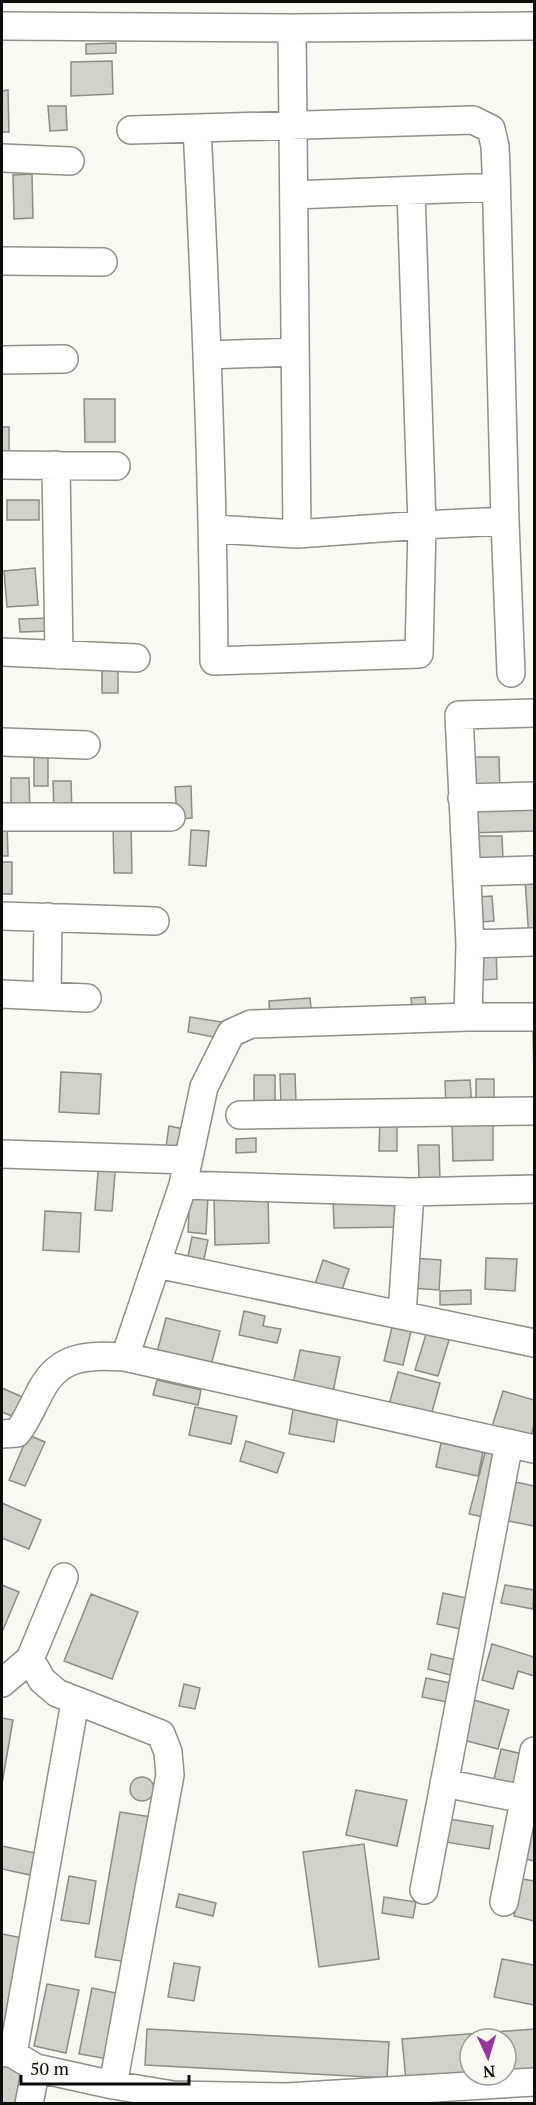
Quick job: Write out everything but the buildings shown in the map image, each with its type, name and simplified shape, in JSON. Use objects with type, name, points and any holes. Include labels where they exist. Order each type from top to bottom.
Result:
[{"type":"street","points":[[19,18],[292,28],[534,26]]},
{"type":"street","points":[[292,28],[297,534]]},
{"type":"street","points":[[131,130],[473,120],[491,129],[495,146],[511,673]]},
{"type":"street","points":[[197,128],[208,355],[214,661],[419,654],[422,525],[411,191]]},
{"type":"street","points":[[2,158],[70,161]]},
{"type":"street","points":[[294,195],[496,187]]},
{"type":"street","points":[[2,261],[103,262]]},
{"type":"street","points":[[208,355],[295,352]]},
{"type":"street","points":[[2,360],[64,359]]},
{"type":"street","points":[[2,465],[116,466]]},
{"type":"street","points":[[56,465],[59,655]]},
{"type":"street","points":[[213,529],[297,534],[505,521]]},
{"type":"street","points":[[2,652],[136,658]]},
{"type":"street","points":[[468,1017],[470,944],[459,715],[534,713]]},
{"type":"street","points":[[2,742],[86,745]]},
{"type":"street","points":[[462,798],[534,796]]},
{"type":"street","points":[[2,817],[171,817]]},
{"type":"street","points":[[467,872],[534,870]]},
{"type":"street","points":[[2,916],[155,921]]},
{"type":"street","points":[[47,996],[48,917]]},
{"type":"street","points":[[470,944],[534,942]]},
{"type":"street","points":[[2,994],[87,998]]},
{"type":"street","points":[[125,1357],[186,1172],[204,1087],[231,1033],[251,1024],[534,1017]]},
{"type":"street","points":[[240,1115],[534,1111]]},
{"type":"street","points":[[2,1154],[410,1192],[534,1189]]},
{"type":"street","points":[[402,1314],[410,1192]]},
{"type":"street","points":[[157,1264],[534,1342]]},
{"type":"street","points":[[2,1434],[17,1433],[45,1381],[60,1366],[76,1358],[94,1355],[125,1357],[522,1446],[444,1783],[424,1890]]},
{"type":"street","points":[[2,1683],[30,1659],[64,1577]]},
{"type":"street","points":[[30,1659],[42,1680],[57,1693],[161,1734],[168,1752],[170,1775],[113,2085]]},
{"type":"street","points":[[29,2103],[17,2058],[75,1702]]},
{"type":"street","points":[[504,1902],[530,1800],[534,1751]]},
{"type":"street","points":[[444,1783],[530,1800]]},
{"type":"street","points":[[17,2058],[172,2099],[286,2100],[411,2096],[534,2082]]},
{"type":"street","points":[[525,2103],[534,2088]]}]
